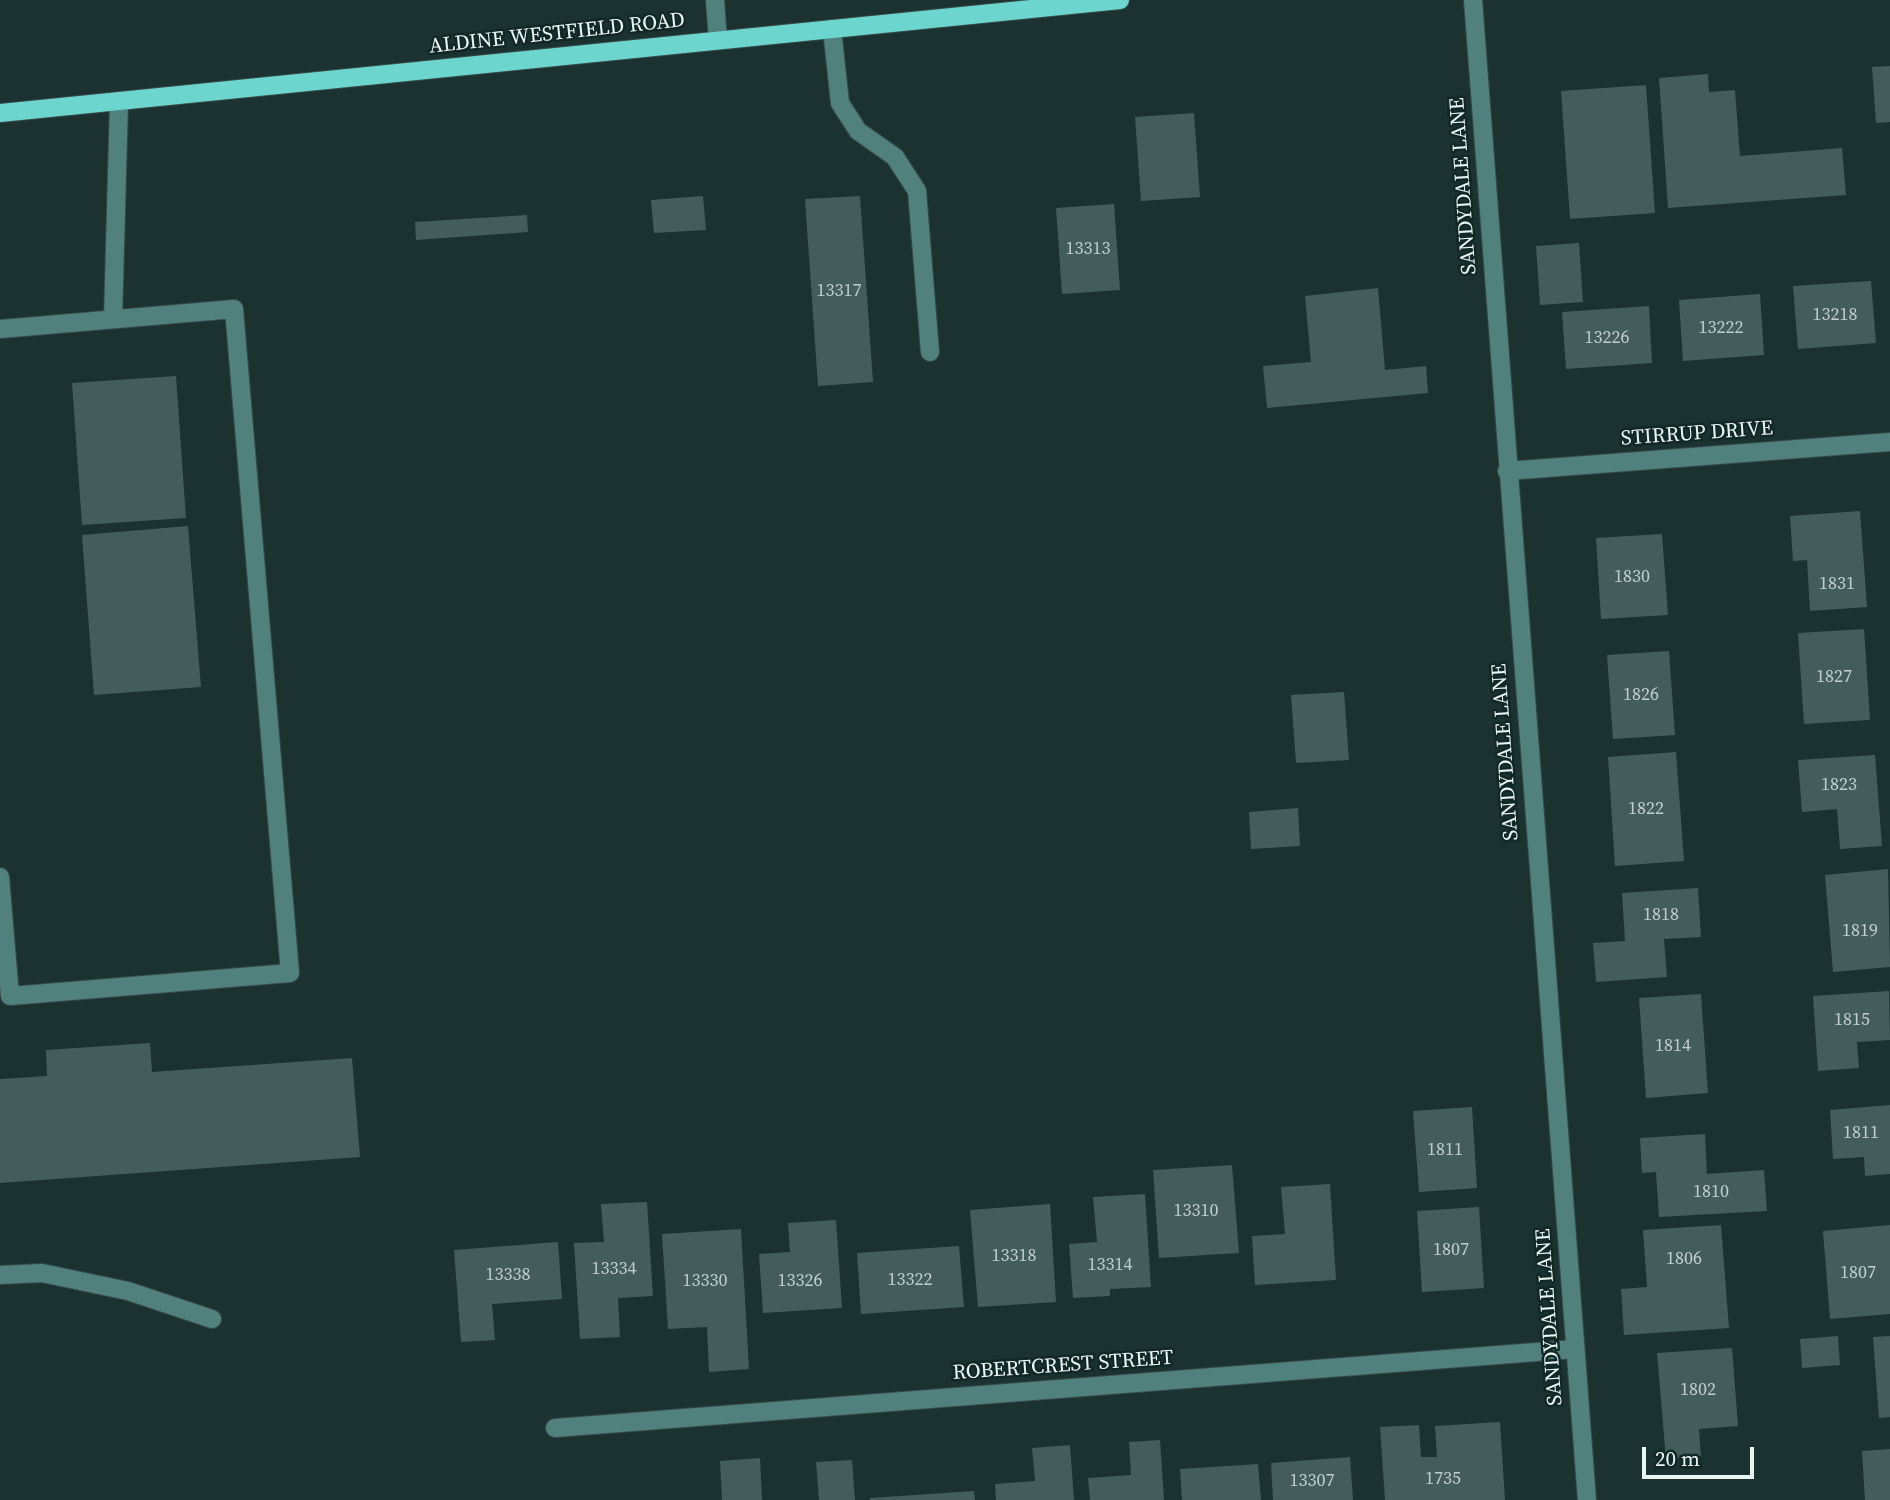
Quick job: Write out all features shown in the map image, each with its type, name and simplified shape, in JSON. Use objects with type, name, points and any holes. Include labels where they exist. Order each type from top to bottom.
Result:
[{"type":"main road","name":"ALDINE WESTFIELD ROAD","points":[[0,113],[1120,0]]},
{"type":"street","points":[[715,0],[718,40]]},
{"type":"street","name":"SANDYDALE LANE","points":[[1473,0],[1587,1500]]},
{"type":"street","points":[[832,29],[840,103],[858,131],[895,157],[916,191],[930,352]]},
{"type":"street","points":[[113,319],[119,101]]},
{"type":"street","points":[[0,329],[234,309],[290,973],[10,996],[0,877]]},
{"type":"street","name":"STIRRUP DRIVE","points":[[1507,471],[1890,442]]},
{"type":"street","points":[[0,1275],[42,1273],[128,1291],[212,1319]]},
{"type":"street","name":"ROBERTCREST STREET","points":[[555,1428],[1575,1349]]},
{"type":"building","points":[[1890,66],[1890,122],[1876,123],[1872,67]]},
{"type":"building","points":[[1708,74],[1709,92],[1735,90],[1740,156],[1842,148],[1846,195],[1668,208],[1659,78]]},
{"type":"building","points":[[1646,85],[1655,213],[1570,219],[1561,91]]},
{"type":"building","points":[[1194,113],[1200,197],[1141,201],[1135,117]]},
{"type":"building","points":[[703,196],[706,230],[654,233],[651,200]]},
{"type":"building","points":[[860,196],[873,382],[818,386],[805,199]]},
{"type":"building","points":[[1114,204],[1120,290],[1062,294],[1056,208]]},
{"type":"building","points":[[527,215],[528,232],[416,240],[415,222]]},
{"type":"building","points":[[1579,243],[1583,302],[1540,305],[1536,246]]},
{"type":"building","points":[[1871,281],[1876,343],[1798,349],[1793,286]]},
{"type":"building","points":[[1378,288],[1385,370],[1426,366],[1428,393],[1267,408],[1263,366],[1311,362],[1305,296]]},
{"type":"building","points":[[1760,294],[1764,355],[1683,361],[1679,300]]},
{"type":"building","points":[[1649,306],[1652,363],[1566,369],[1562,312]]},
{"type":"building","points":[[176,376],[186,518],[82,525],[72,383]]},
{"type":"building","points":[[1860,511],[1867,607],[1810,611],[1807,560],[1793,561],[1790,516]]},
{"type":"building","points":[[188,526],[201,687],[94,695],[82,535]]},
{"type":"building","points":[[1662,534],[1668,615],[1601,619],[1596,538]]},
{"type":"building","points":[[1864,629],[1870,720],[1804,724],[1798,633]]},
{"type":"building","points":[[1669,651],[1675,735],[1613,739],[1607,655]]},
{"type":"building","points":[[1344,692],[1349,760],[1296,763],[1291,695]]},
{"type":"building","points":[[1676,752],[1684,861],[1615,866],[1608,757]]},
{"type":"building","points":[[1875,755],[1882,846],[1840,849],[1837,809],[1802,812],[1798,760]]},
{"type":"building","points":[[1298,808],[1300,846],[1251,849],[1249,812]]},
{"type":"building","points":[[1888,869],[1890,967],[1833,972],[1825,875]]},
{"type":"building","points":[[1698,888],[1701,937],[1664,939],[1667,977],[1596,982],[1593,943],[1625,941],[1622,893]]},
{"type":"building","points":[[1889,991],[1890,1040],[1857,1042],[1859,1068],[1818,1071],[1813,996]]},
{"type":"building","points":[[1701,994],[1708,1093],[1646,1098],[1639,998]]},
{"type":"building","points":[[150,1043],[152,1072],[352,1058],[360,1157],[0,1183],[0,1079],[47,1076],[46,1050]]},
{"type":"building","points":[[1890,1105],[1890,1174],[1865,1176],[1864,1157],[1833,1159],[1830,1110]]},
{"type":"building","points":[[1472,1107],[1477,1188],[1419,1192],[1413,1111]]},
{"type":"building","points":[[1705,1134],[1707,1174],[1764,1170],[1767,1211],[1659,1217],[1656,1172],[1642,1173],[1640,1138]]},
{"type":"building","points":[[1232,1165],[1239,1253],[1159,1258],[1153,1170]]},
{"type":"building","points":[[1330,1184],[1336,1280],[1255,1285],[1252,1236],[1285,1234],[1281,1187]]},
{"type":"building","points":[[1145,1194],[1151,1287],[1110,1289],[1110,1296],[1073,1298],[1069,1244],[1097,1242],[1093,1197]]},
{"type":"building","points":[[647,1202],[653,1296],[618,1298],[620,1337],[580,1339],[574,1243],[604,1242],[601,1204]]},
{"type":"building","points":[[1050,1204],[1056,1302],[978,1307],[970,1210]]},
{"type":"building","points":[[1479,1207],[1484,1288],[1422,1292],[1417,1211]]},
{"type":"building","points":[[836,1220],[842,1308],[763,1313],[759,1254],[790,1252],[788,1223]]},
{"type":"building","points":[[1721,1225],[1729,1328],[1624,1335],[1621,1289],[1647,1287],[1643,1230]]},
{"type":"building","points":[[1890,1225],[1890,1314],[1830,1319],[1823,1231]]},
{"type":"building","points":[[741,1229],[749,1369],[709,1372],[707,1327],[668,1329],[662,1234]]},
{"type":"building","points":[[558,1242],[562,1299],[492,1304],[495,1340],[461,1342],[454,1250]]},
{"type":"building","points":[[959,1246],[964,1307],[861,1314],[857,1253]]},
{"type":"building","points":[[1838,1336],[1840,1365],[1802,1368],[1800,1339]]},
{"type":"building","points":[[1890,1336],[1890,1417],[1879,1418],[1873,1337]]},
{"type":"building","points":[[1732,1348],[1738,1426],[1699,1429],[1701,1456],[1666,1459],[1657,1353]]},
{"type":"building","points":[[1500,1422],[1505,1500],[1385,1500],[1380,1427],[1419,1425],[1421,1457],[1437,1457],[1435,1426]]},
{"type":"building","points":[[1160,1440],[1164,1500],[1090,1500],[1088,1478],[1131,1475],[1129,1442]]},
{"type":"building","points":[[1070,1445],[1074,1500],[996,1500],[995,1484],[1035,1481],[1032,1448]]},
{"type":"building","points":[[1890,1449],[1890,1500],[1865,1500],[1862,1451]]},
{"type":"building","points":[[1350,1457],[1353,1500],[1273,1500],[1271,1463]]},
{"type":"building","points":[[760,1458],[762,1500],[722,1500],[720,1461]]},
{"type":"building","points":[[852,1460],[855,1500],[819,1500],[816,1462]]},
{"type":"building","points":[[1258,1464],[1261,1500],[1182,1500],[1180,1469]]},
{"type":"building","points":[[974,1491],[975,1500],[870,1500],[870,1498]]}]
